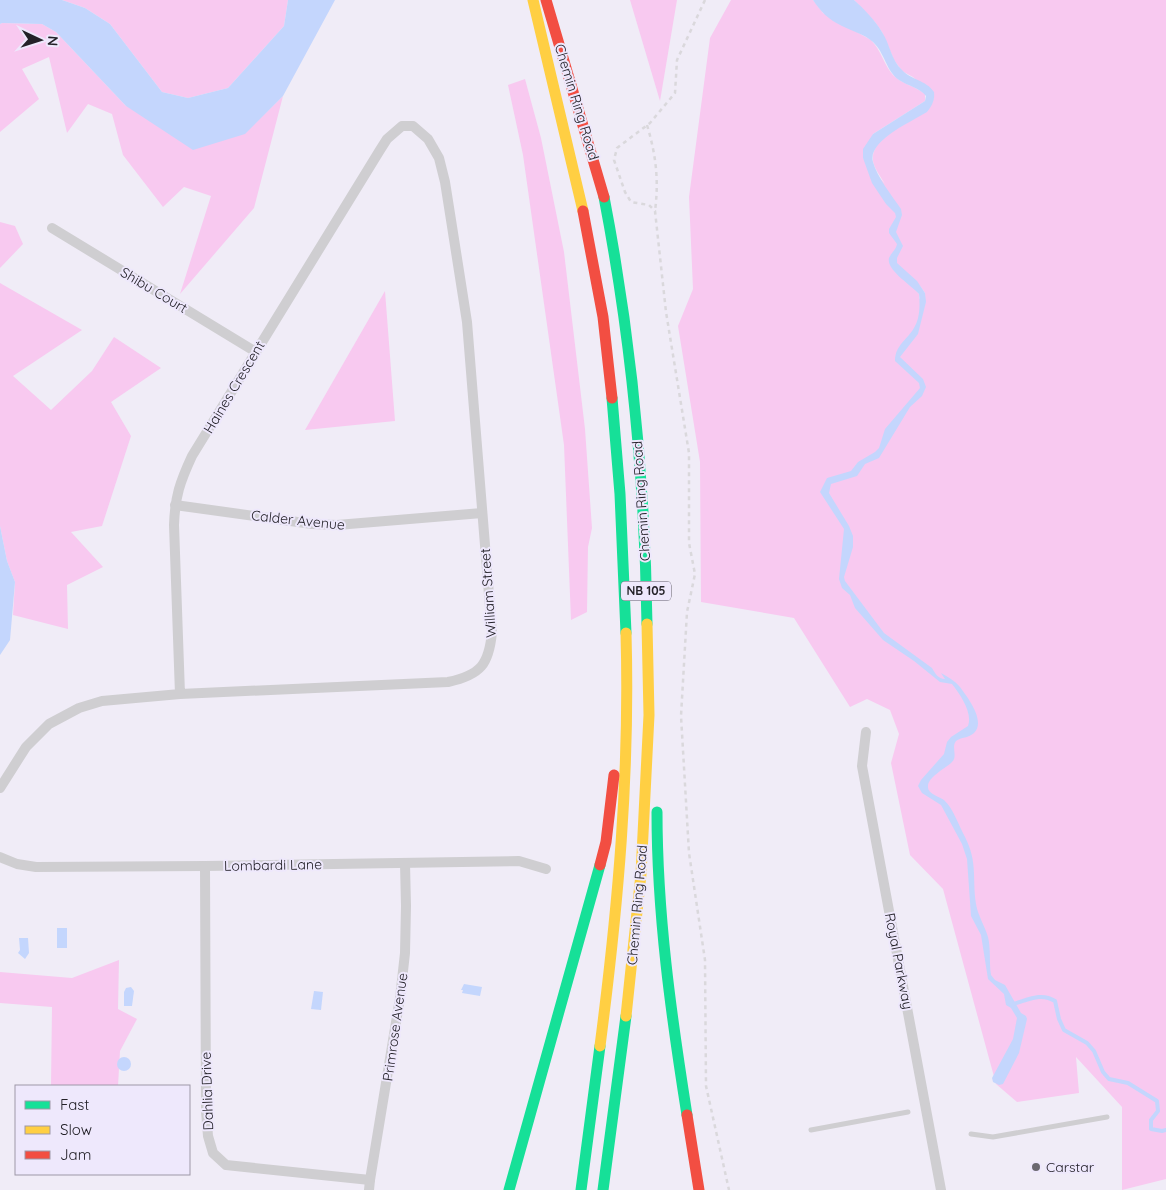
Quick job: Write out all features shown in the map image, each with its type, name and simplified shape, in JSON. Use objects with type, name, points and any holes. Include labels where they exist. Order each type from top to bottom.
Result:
[{"type":"highway","name":"Chemin Ring Road","points":[[533,0],[598,283],[614,418],[621,508],[626,628],[627,696],[624,811],[608,988],[581,1190]]},
{"type":"highway","name":"Chemin Ring Road","points":[[546,0],[602,188],[614,249],[628,346],[639,462],[647,605],[649,715],[641,874],[629,995],[603,1190]]},
{"type":"highway","points":[[509,1190],[585,924],[606,842],[614,782],[621,508]]},
{"type":"highway","points":[[647,605],[657,702],[657,776]]},
{"type":"highway","points":[[657,804],[656,864],[666,971],[700,1190]]},
{"type":"street","name":"Haines Crescent","points":[[180,694],[175,505],[180,482],[192,456],[387,139],[402,126],[413,126]]},
{"type":"street","name":"William Street","points":[[0,788],[32,739],[49,724],[69,712],[102,701],[180,694],[448,682],[465,678],[482,667],[490,650],[492,632],[467,322],[445,182],[439,158],[428,139],[413,126]]},
{"type":"street","name":"Shibu Court","points":[[52,228],[256,352]]},
{"type":"street","name":"Calder Avenue","points":[[175,505],[337,526],[482,513]]},
{"type":"street","name":"Royal Parkway","points":[[866,732],[862,766],[941,1190]]},
{"type":"street","name":"Lombardi Lane","points":[[0,856],[17,864],[36,867],[519,861],[546,869]]},
{"type":"street","name":"Primrose Avenue","points":[[370,1185],[400,998],[406,906],[405,862]]},
{"type":"street","name":"Dahlia Drive","points":[[205,866],[206,1111],[208,1136],[213,1153],[226,1165],[370,1185]]},
{"type":"lane","points":[[811,1130],[908,1112]]},
{"type":"lane","points":[[971,1134],[993,1137],[1106,1117]]},
{"type":"path","points":[[655,211],[649,205],[631,202],[625,192],[614,160],[617,148],[647,125],[675,93],[677,60],[706,0]]},
{"type":"path","points":[[647,125],[653,146],[658,186],[655,211],[666,312],[689,453],[689,543],[695,574],[687,612],[682,726],[689,853],[705,960],[706,1086],[729,1190]]},
{"type":"shaded area","points":[[62,0],[288,0],[284,26],[228,88],[188,98],[162,92],[110,24],[85,8]]},
{"type":"shaded area","points":[[630,0],[677,0],[660,101]]},
{"type":"shaded area","points":[[731,0],[813,0],[823,13],[871,40],[893,75],[900,81],[925,94],[925,101],[873,134],[863,158],[885,184],[874,163],[873,153],[876,147],[880,141],[934,98],[913,77],[902,71],[894,60],[882,32],[854,0],[1166,0],[1166,1179],[1122,1190],[1122,1107],[1076,1057],[1079,1093],[1017,1102],[996,1084],[943,889],[910,855],[891,763],[899,734],[890,710],[867,699],[850,707],[794,618],[701,602],[700,462],[678,326],[693,289],[689,197],[710,38]],"holes":[[[900,268],[917,282],[925,293],[919,299],[919,294]]]},
{"type":"shaded area","points":[[0,24],[42,24],[56,32],[126,106],[244,134],[283,96],[254,208],[180,294],[211,196],[184,187],[163,207],[123,155],[112,114],[88,104],[67,133],[49,57],[22,69],[39,99],[0,132]]},
{"type":"shaded area","points":[[525,79],[541,138],[564,252],[585,429],[592,528],[588,547],[587,612],[571,620],[564,445],[523,155],[508,85]]},
{"type":"shaded area","points":[[0,222],[15,226],[23,244],[0,268]]},
{"type":"shaded area","points":[[0,283],[82,330],[13,376],[51,410],[92,371],[114,337],[161,368],[111,402],[131,436],[102,526],[71,532],[103,567],[67,585],[68,629],[13,615],[15,582],[7,561],[0,526]]},
{"type":"shaded area","points":[[385,291],[395,421],[305,430]]},
{"type":"shaded area","points":[[119,960],[118,1009],[137,1019],[120,1051],[118,1085],[51,1085],[52,1007],[0,1003],[0,972],[72,978]]},
{"type":"water","points":[[0,0],[62,0],[85,8],[110,24],[162,92],[188,98],[228,88],[284,26],[288,0],[335,0],[283,96],[245,134],[193,150],[126,106],[56,32],[42,24],[0,24]]},
{"type":"water","points":[[813,0],[854,0],[869,15],[885,37],[898,66],[910,76],[927,85],[934,92],[933,103],[927,112],[883,140],[873,154],[873,162],[878,174],[901,209],[902,215],[896,232],[903,246],[897,258],[897,263],[917,281],[925,293],[926,302],[918,334],[900,357],[923,379],[926,387],[922,396],[910,407],[879,458],[865,464],[857,476],[831,484],[829,493],[853,536],[853,547],[844,577],[845,581],[884,633],[932,668],[939,677],[945,679],[941,673],[956,683],[971,703],[977,716],[977,728],[974,733],[956,741],[954,760],[931,779],[928,789],[931,793],[944,800],[950,808],[969,846],[973,863],[976,904],[989,942],[991,975],[995,980],[1005,985],[1021,1013],[1027,1019],[1019,1053],[1003,1084],[999,1085],[993,1082],[992,1078],[1013,1039],[1017,1018],[1011,1008],[1006,1005],[1004,994],[988,979],[981,935],[971,916],[967,859],[962,844],[941,805],[922,793],[918,786],[944,754],[947,742],[951,737],[968,726],[969,715],[962,698],[952,684],[940,682],[883,640],[855,608],[850,595],[842,588],[839,579],[844,529],[820,492],[827,478],[851,471],[858,462],[879,448],[885,429],[920,388],[919,383],[895,361],[897,350],[917,322],[920,302],[919,294],[895,272],[889,263],[889,258],[897,244],[889,233],[889,229],[896,217],[872,183],[863,158],[863,149],[873,134],[925,101],[926,96],[895,76],[873,42],[833,21]]},
{"type":"water","points":[[0,526],[7,561],[15,582],[10,640],[0,655]]},
{"type":"water","points":[[57,928],[67,928],[67,948],[57,948]]},
{"type":"water","points":[[19,938],[28,938],[29,953],[25,959],[18,953],[20,950]]},
{"type":"water","points":[[464,984],[482,987],[480,996],[462,993],[463,990],[461,990]]},
{"type":"water","points":[[131,987],[134,991],[132,1006],[124,1006],[124,992],[126,988]]},
{"type":"water","points":[[314,991],[323,992],[321,1010],[311,1009]]},
{"type":"water","points":[[121,1057],[127,1057],[131,1064],[127,1071],[121,1071],[117,1067],[117,1061]]},
{"type":"waterway","points":[[1013,1004],[1040,997],[1050,998],[1055,1001],[1059,1019],[1064,1030],[1087,1043],[1094,1051],[1103,1072],[1109,1079],[1128,1083],[1157,1101],[1158,1111],[1151,1120],[1151,1129],[1166,1130]]},
{"type":"traffic: fast","points":[[604,197],[622,303],[635,410],[640,463],[647,624]]},
{"type":"traffic: fast","points":[[612,398],[620,494],[626,633]]},
{"type":"traffic: fast","points":[[657,812],[662,926],[687,1115]]},
{"type":"traffic: fast","points":[[509,1190],[600,865]]},
{"type":"traffic: fast","points":[[603,1190],[626,1016]]},
{"type":"traffic: fast","points":[[581,1190],[600,1046]]},
{"type":"traffic: slow","points":[[533,0],[583,211]]},
{"type":"traffic: slow","points":[[626,1016],[641,874],[649,715],[647,624]]},
{"type":"traffic: slow","points":[[600,1046],[621,840],[626,737],[626,633]]},
{"type":"traffic: jam","points":[[546,0],[604,197]]},
{"type":"traffic: jam","points":[[583,211],[603,317],[612,398]]},
{"type":"traffic: jam","points":[[600,865],[606,842],[614,775]]},
{"type":"traffic: jam","points":[[687,1115],[699,1190]]},
{"type":"place","name":"Carstar","points":[[1036,1167]]}]
